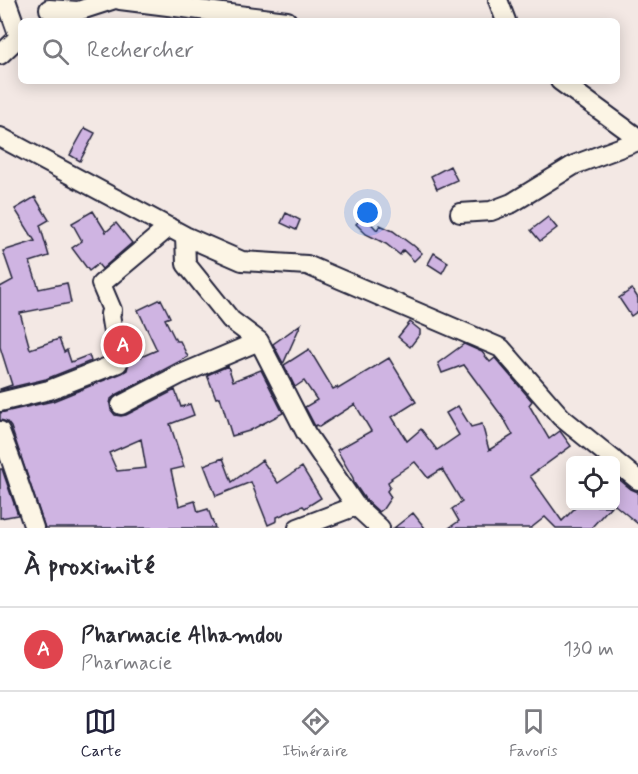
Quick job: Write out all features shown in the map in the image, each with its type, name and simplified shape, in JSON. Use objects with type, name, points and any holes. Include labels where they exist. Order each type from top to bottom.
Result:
[{"type":"street","points":[[6,0],[18,31]]},
{"type":"street","points":[[48,10],[78,10],[112,0]]},
{"type":"street","points":[[120,0],[263,18]]},
{"type":"street","points":[[498,0],[505,18]]},
{"type":"street","points":[[0,55],[18,38]]},
{"type":"street","points":[[564,84],[638,139]]},
{"type":"street","points":[[0,137],[177,232],[242,261],[307,265],[501,348],[561,417],[609,456]]},
{"type":"street","points":[[460,213],[491,211],[512,203],[574,165],[638,139]]},
{"type":"street","points":[[177,232],[186,264],[231,320],[259,341],[306,433],[356,506],[380,528]]},
{"type":"street","points":[[0,402],[49,390],[118,363],[110,314],[112,310],[101,284],[177,232]]},
{"type":"street","points":[[121,405],[179,375],[259,341]]},
{"type":"street","points":[[0,431],[34,528]]},
{"type":"street","points":[[620,465],[638,480]]},
{"type":"street","points":[[298,528],[356,506]]},
{"type":"building","points":[[85,128],[95,133],[80,161],[70,155]]},
{"type":"building","points":[[450,166],[457,180],[437,189],[431,176]]},
{"type":"building","points":[[35,197],[49,220],[40,225],[49,256],[30,262],[39,289],[67,283],[71,303],[20,313],[30,349],[59,339],[64,352],[67,350],[71,362],[89,355],[91,361],[46,379],[0,390],[12,385],[0,347],[0,287],[13,280],[3,251],[35,241],[15,209]]},
{"type":"building","points":[[93,211],[106,232],[116,223],[132,243],[102,269],[98,264],[89,271],[72,248],[82,241],[72,223]]},
{"type":"building","points":[[286,213],[300,220],[296,230],[281,223]]},
{"type":"building","points":[[364,216],[377,230],[380,225],[393,231],[422,253],[414,261],[403,250],[400,255],[386,244],[366,234],[356,224]]},
{"type":"building","points":[[548,217],[557,228],[540,241],[531,230]]},
{"type":"building","points":[[434,253],[448,262],[442,273],[428,264]]},
{"type":"building","points":[[632,289],[638,298],[638,311],[631,316],[619,298]]},
{"type":"building","points":[[161,299],[170,317],[165,319],[176,341],[180,341],[188,357],[116,395],[111,399],[111,410],[115,415],[126,415],[175,390],[181,407],[190,404],[194,415],[170,424],[184,467],[171,470],[179,506],[195,501],[198,512],[208,509],[215,528],[45,528],[11,427],[7,422],[0,420],[0,413],[53,401],[122,373],[127,370],[129,362],[157,350],[138,310]],"holes":[[[141,439],[146,468],[117,471],[109,453]]]},
{"type":"building","points":[[410,322],[420,330],[420,334],[410,347],[398,337]]},
{"type":"building","points":[[301,324],[284,362],[283,363],[273,344]]},
{"type":"building","points":[[464,344],[482,352],[490,362],[495,358],[532,401],[529,405],[549,439],[560,431],[571,446],[530,476],[562,521],[573,510],[607,510],[591,528],[556,528],[545,517],[531,528],[449,528],[459,521],[452,509],[462,502],[442,469],[428,478],[415,462],[388,482],[390,487],[387,491],[391,497],[379,512],[365,499],[354,483],[337,450],[371,431],[355,404],[319,427],[315,426],[305,407],[317,400],[304,381],[295,387],[284,365],[309,349],[333,389],[337,387],[338,389],[389,358],[416,402],[392,417],[407,441],[421,429],[437,450],[459,435],[446,413],[458,406],[471,427],[482,424],[489,450],[513,435],[504,419],[464,365],[442,373],[438,363]]},
{"type":"building","points":[[228,366],[233,381],[261,370],[283,413],[249,431],[232,436],[220,397],[216,398],[207,375]]},
{"type":"building","points":[[223,458],[232,482],[262,460],[278,483],[302,467],[321,498],[305,508],[303,506],[277,517],[277,521],[268,525],[251,482],[216,496],[204,465]]},
{"type":"building","points":[[0,469],[2,469],[18,515],[0,518]]},
{"type":"building","points":[[620,480],[638,492],[638,524],[620,509]]},
{"type":"building","points":[[413,513],[425,528],[394,528]]},
{"type":"place","name":"Pharmacie Alhamdou","points":[[123,345]]}]
